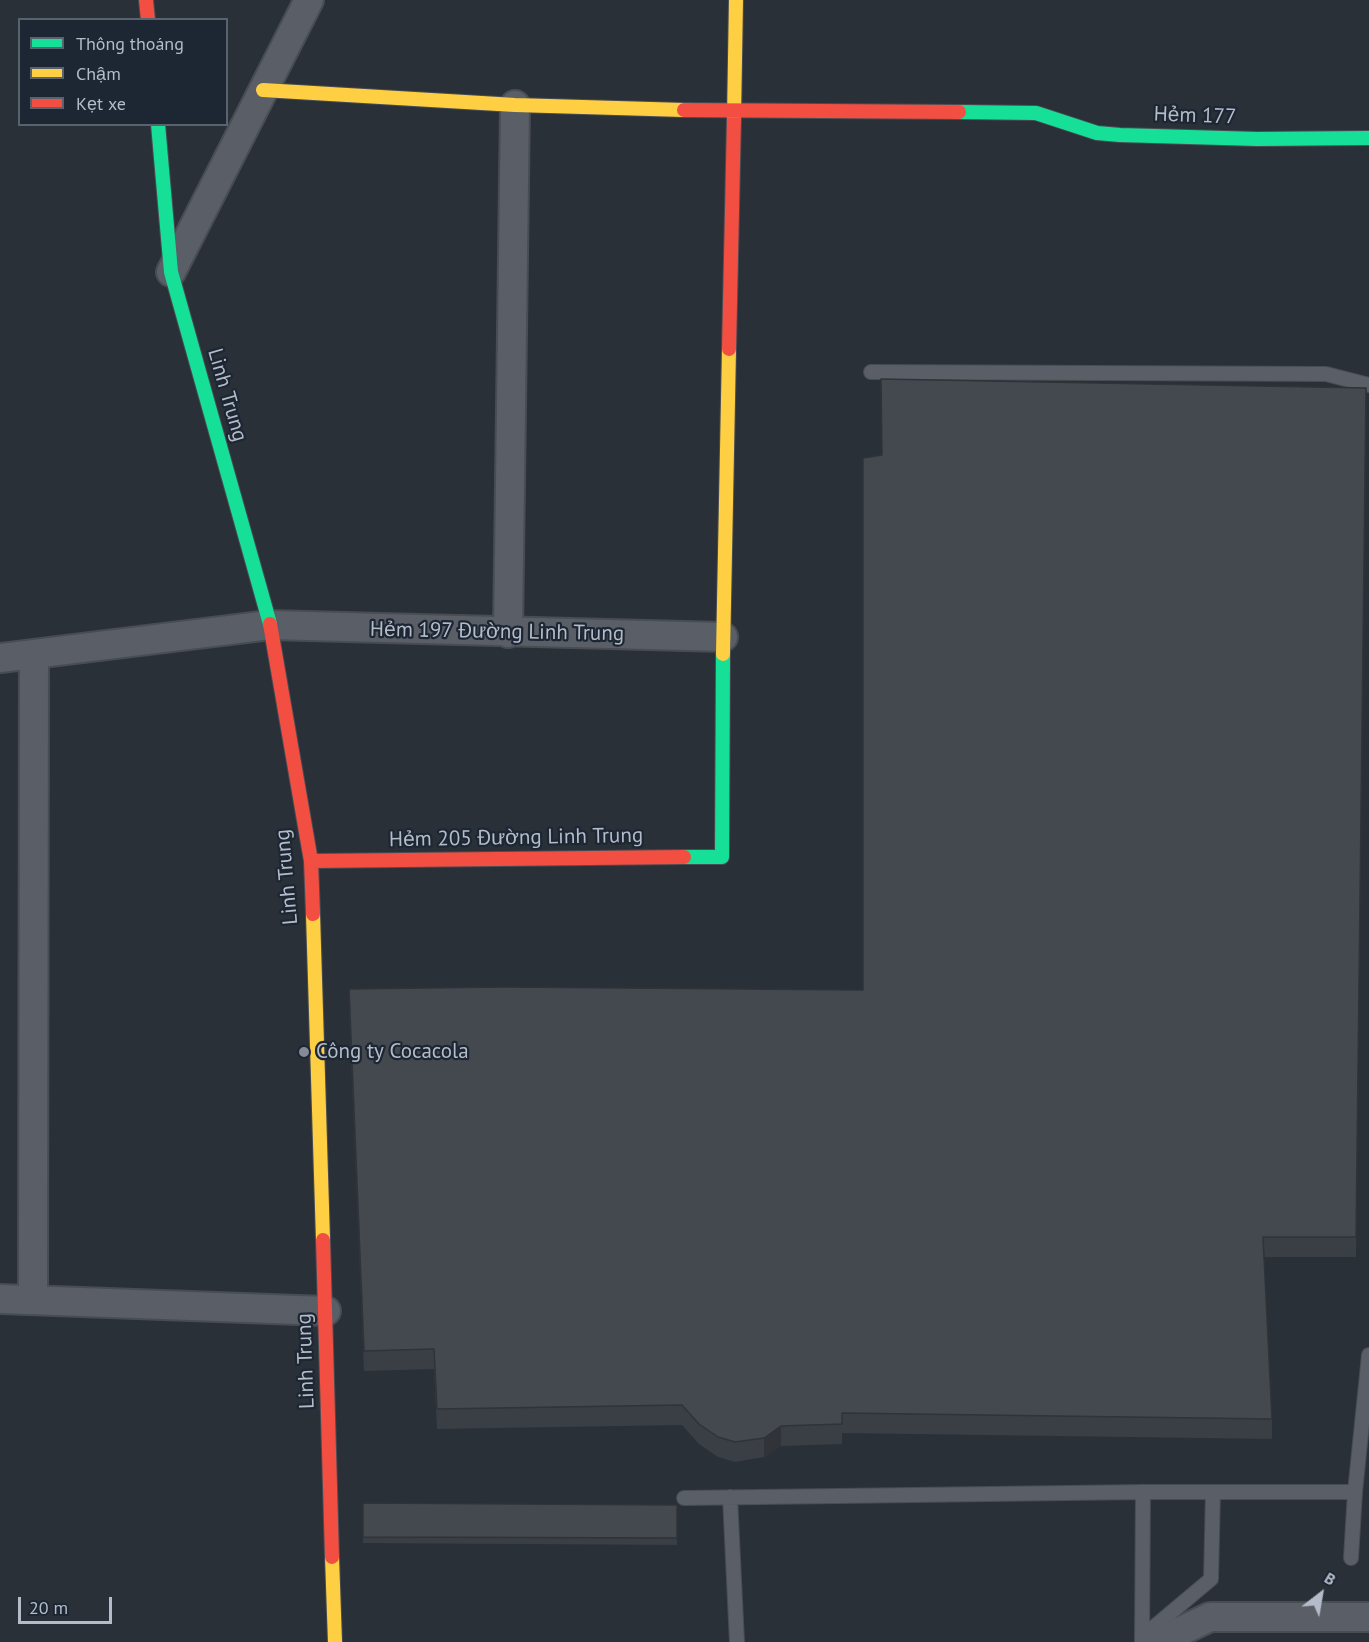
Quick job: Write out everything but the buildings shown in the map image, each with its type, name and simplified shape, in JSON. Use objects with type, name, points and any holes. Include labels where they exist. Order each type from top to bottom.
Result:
[{"type":"street","points":[[146,0],[148,18]]},
{"type":"street","points":[[171,272],[309,0]]},
{"type":"street","points":[[723,637],[736,0]]},
{"type":"street","name":"Hẻm 177","points":[[263,90],[515,105],[733,111],[1024,113],[1036,114],[1097,133],[1120,135],[1257,139],[1369,138]]},
{"type":"street","points":[[508,633],[515,105]]},
{"type":"street","name":"Linh Trung","points":[[158,126],[171,272],[270,626],[311,861],[335,1642]]},
{"type":"street","name":"Hẻm 197 Đường Linh Trung","points":[[0,658],[270,626],[723,637]]},
{"type":"street","name":"Hẻm 205 Đường Linh Trung","points":[[311,861],[722,857],[723,637]]},
{"type":"street","points":[[33,1300],[34,654]]},
{"type":"street","points":[[0,1299],[326,1311]]},
{"type":"street","points":[[1147,1640],[1210,1617],[1369,1617]]},
{"type":"lane","points":[[872,372],[1326,374],[1369,385]]},
{"type":"lane","points":[[1351,1558],[1355,1492],[1369,1355]]},
{"type":"lane","points":[[684,1498],[1143,1492],[1355,1492]]},
{"type":"lane","points":[[1143,1492],[1147,1640]]},
{"type":"lane","points":[[1147,1640],[1211,1580],[1214,1492]]},
{"type":"lane","points":[[730,1497],[737,1642]]},
{"type":"traffic: fast","points":[[959,112],[1036,113],[1097,133],[1120,135],[1257,139],[1369,138]]},
{"type":"traffic: fast","points":[[158,126],[171,272],[270,624]]},
{"type":"traffic: fast","points":[[684,857],[722,857],[723,654]]},
{"type":"traffic: slow","points":[[734,118],[736,0]]},
{"type":"traffic: slow","points":[[263,90],[515,105],[684,110]]},
{"type":"traffic: slow","points":[[723,654],[729,349]]},
{"type":"traffic: slow","points":[[313,914],[323,1240]]},
{"type":"traffic: slow","points":[[332,1557],[335,1642]]},
{"type":"traffic: jam","points":[[146,0],[148,18]]},
{"type":"traffic: jam","points":[[684,110],[959,112]]},
{"type":"traffic: jam","points":[[729,349],[734,118]]},
{"type":"traffic: jam","points":[[270,624],[311,861],[313,914]]},
{"type":"traffic: jam","points":[[311,861],[684,857]]},
{"type":"traffic: jam","points":[[323,1240],[332,1557]]},
{"type":"place","name":"Công ty Cocacola","points":[[304,1052]]}]
